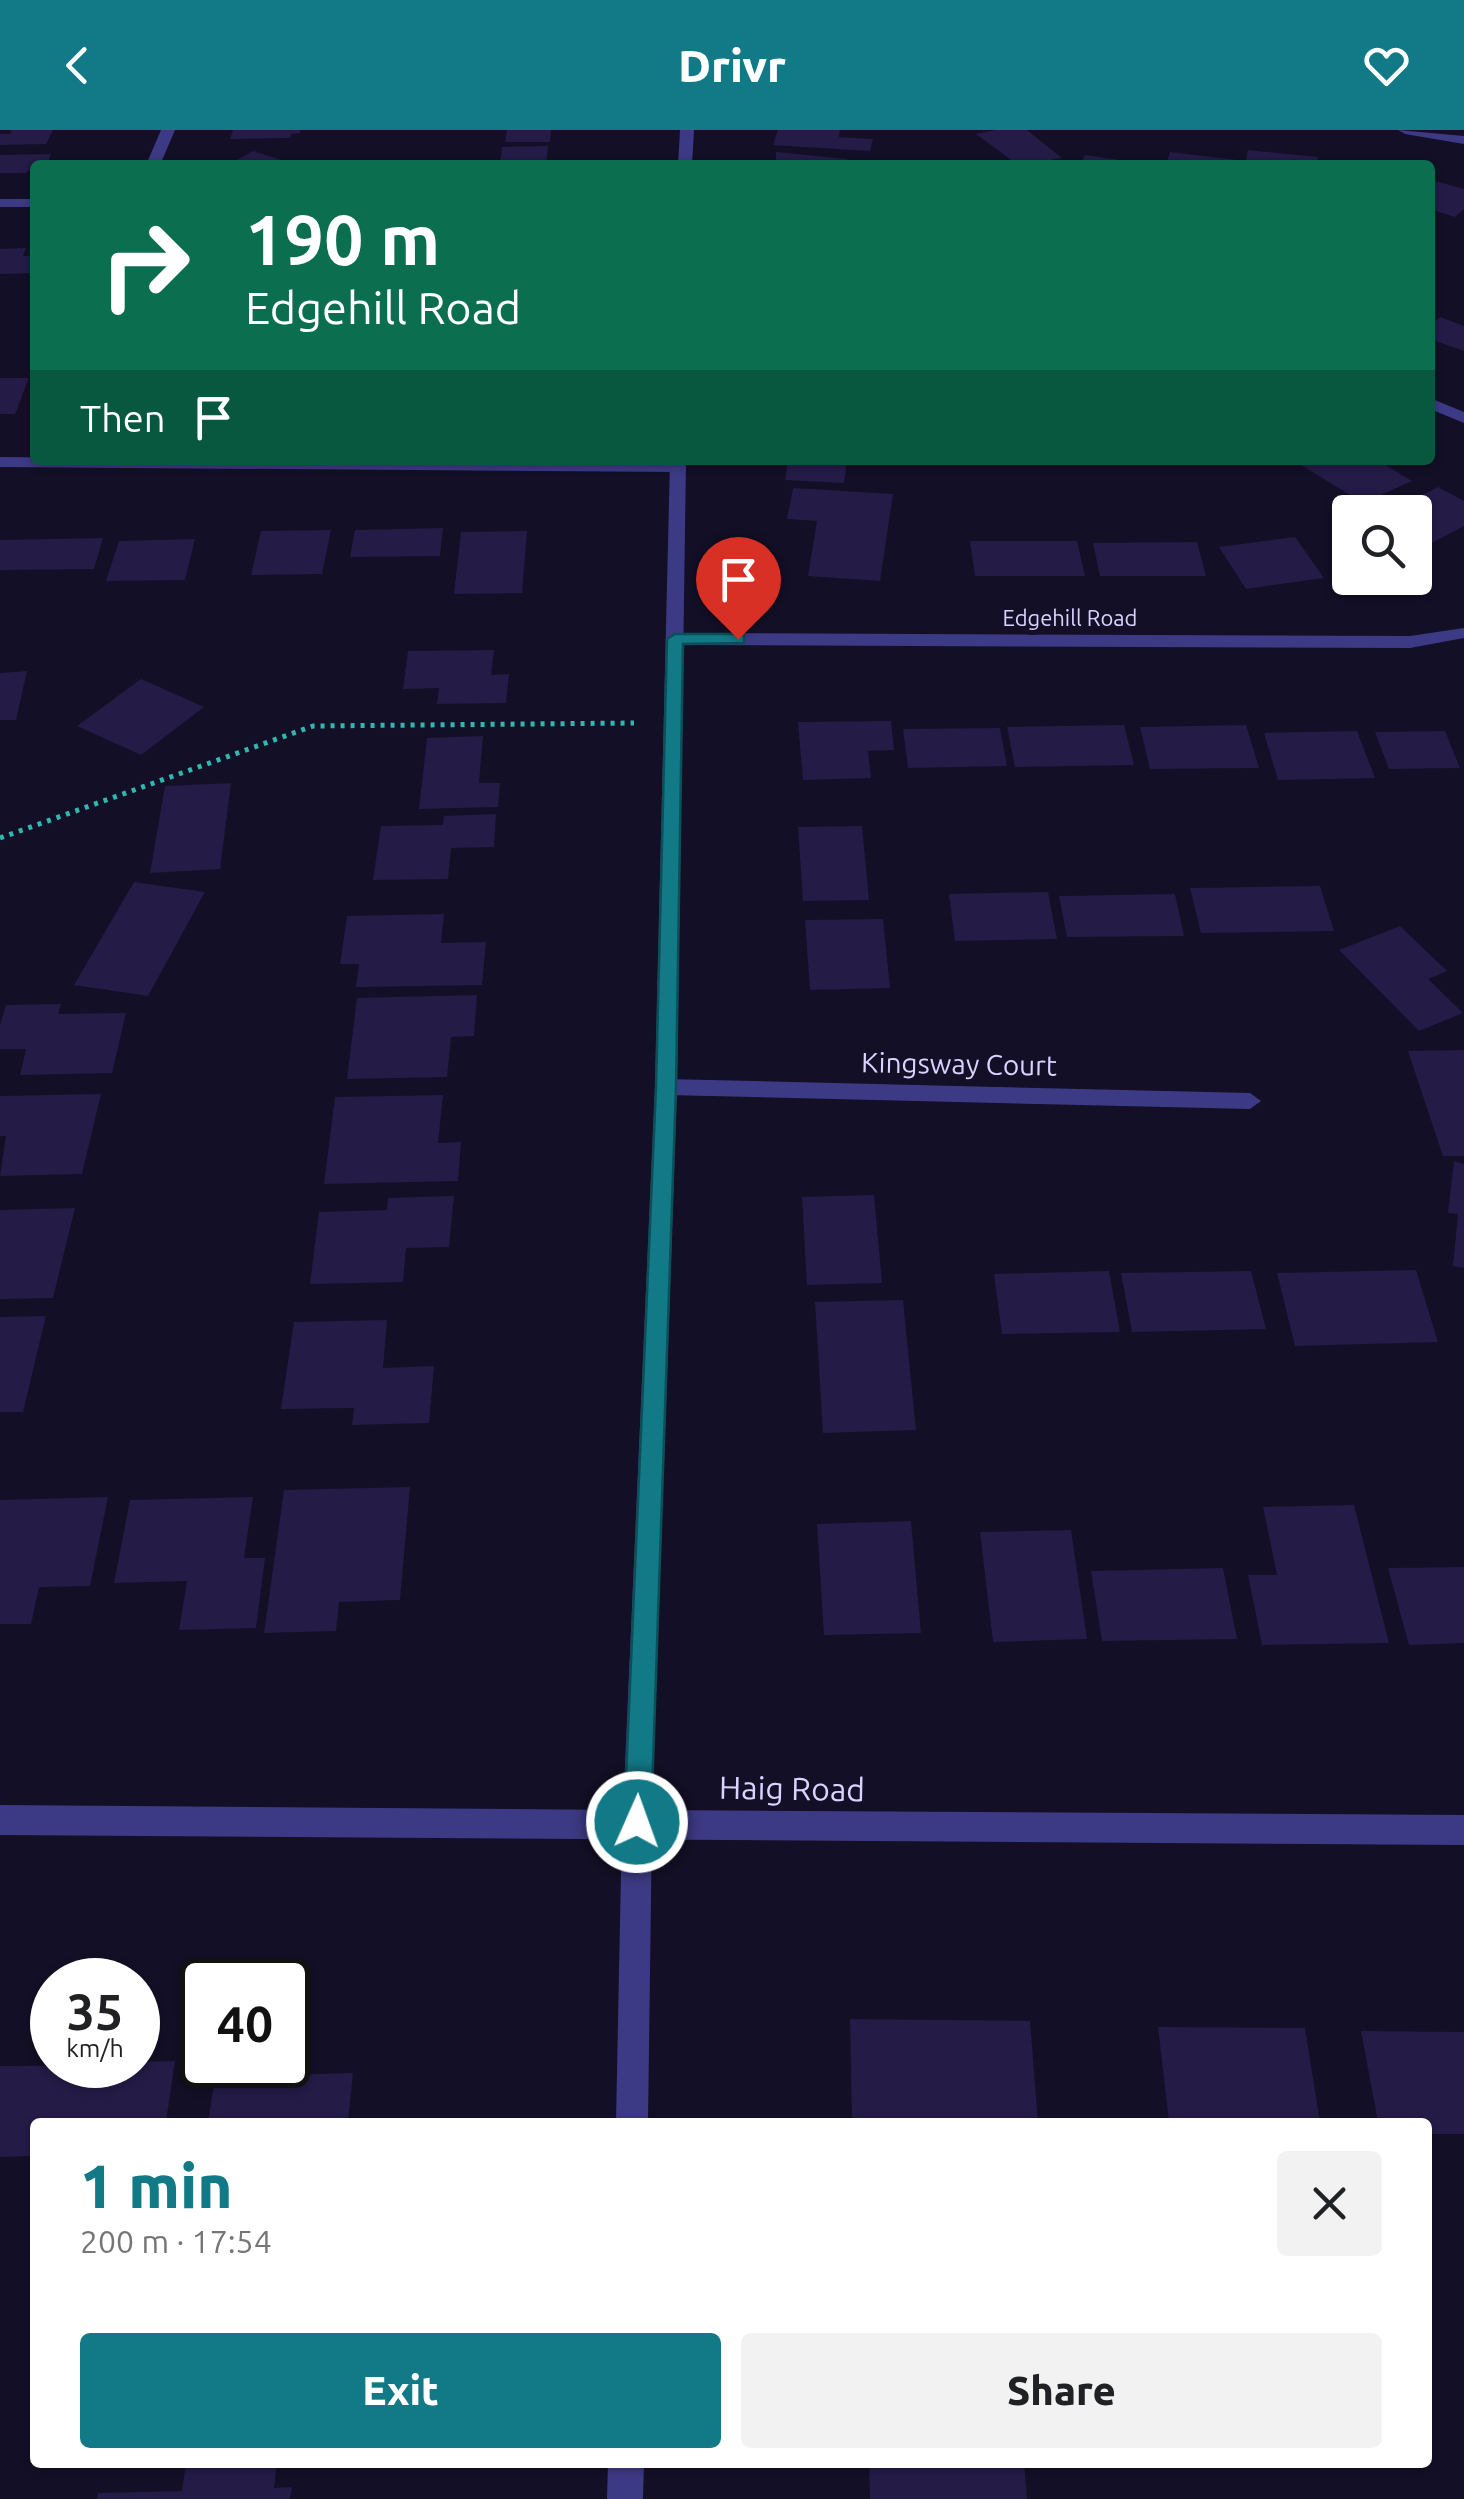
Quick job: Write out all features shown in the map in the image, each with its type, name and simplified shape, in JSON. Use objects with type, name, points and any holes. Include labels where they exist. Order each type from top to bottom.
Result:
[{"type":"street","points":[[155,160],[168,130]]},
{"type":"street","points":[[686,160],[687,130]]},
{"type":"street","points":[[1405,130],[1464,140]]},
{"type":"street","points":[[0,204],[30,204]]},
{"type":"street","points":[[1435,406],[1464,418]]},
{"type":"street","points":[[0,462],[30,462]]},
{"type":"street","points":[[632,2118],[637,1822],[666,1087],[678,465]]},
{"type":"street","name":"Edgehill Road","points":[[675,639],[1410,642],[1464,633]]},
{"type":"street","name":"Kingsway Court","points":[[666,1087],[1250,1102]]},
{"type":"street","name":"Haig Road","points":[[0,1820],[1464,1830]]},
{"type":"street","points":[[625,2499],[626,2468]]},
{"type":"path","points":[[0,838],[312,726],[603,723]]},
{"type":"building","points":[[12,130],[53,130],[46,144],[0,145],[0,134],[10,134]]},
{"type":"building","points":[[233,130],[300,133],[291,134],[290,138],[230,139]]},
{"type":"building","points":[[507,130],[551,130],[550,142],[505,142]]},
{"type":"building","points":[[778,130],[840,130],[839,137],[873,139],[870,151],[773,145]]},
{"type":"building","points":[[1027,130],[1062,158],[1011,160],[976,134]]},
{"type":"building","points":[[548,146],[547,160],[501,160],[502,147]]},
{"type":"building","points":[[1248,150],[1318,157],[1318,160],[1246,160]]},
{"type":"building","points":[[253,151],[281,160],[237,160]]},
{"type":"building","points":[[776,152],[847,160],[776,160]]},
{"type":"building","points":[[1170,152],[1237,160],[1168,160]]},
{"type":"building","points":[[51,154],[49,160],[30,160],[26,173],[0,173],[0,155]]},
{"type":"building","points":[[1085,155],[1119,160],[1082,160]]},
{"type":"building","points":[[1435,181],[1464,189],[1464,209],[1455,217],[1435,211]]},
{"type":"building","points":[[26,248],[23,256],[30,256],[30,273],[0,274],[0,249]]},
{"type":"building","points":[[1440,317],[1464,326],[1464,351],[1435,341],[1435,321]]},
{"type":"building","points":[[0,378],[29,378],[15,414],[0,414]]},
{"type":"building","points":[[787,465],[846,465],[844,483],[785,480]]},
{"type":"building","points":[[1301,465],[1385,465],[1412,481],[1381,495],[1350,495]]},
{"type":"building","points":[[1438,487],[1464,501],[1464,526],[1432,543],[1432,495],[1422,495]]},
{"type":"building","points":[[793,488],[893,494],[880,581],[808,576],[817,521],[787,519]]},
{"type":"building","points":[[443,528],[440,556],[350,557],[355,530]]},
{"type":"building","points":[[331,530],[322,574],[251,575],[261,531]]},
{"type":"building","points":[[527,531],[522,593],[454,594],[461,532]]},
{"type":"building","points":[[1295,537],[1324,578],[1246,589],[1219,547]]},
{"type":"building","points":[[103,538],[94,569],[0,570],[0,540]]},
{"type":"building","points":[[195,539],[185,580],[106,581],[119,541]]},
{"type":"building","points":[[970,541],[1077,541],[1085,576],[975,576]]},
{"type":"building","points":[[1197,542],[1206,576],[1100,576],[1093,543]]},
{"type":"building","points":[[494,650],[491,675],[509,674],[506,703],[437,704],[439,688],[403,689],[408,651]]},
{"type":"building","points":[[27,671],[16,720],[0,720],[0,673]]},
{"type":"building","points":[[141,679],[204,707],[141,755],[77,726]]},
{"type":"building","points":[[891,721],[894,750],[868,751],[871,778],[803,780],[798,722]]},
{"type":"building","points":[[1124,725],[1134,765],[1015,767],[1007,727]]},
{"type":"building","points":[[1246,725],[1259,768],[1150,769],[1140,727]]},
{"type":"building","points":[[1000,728],[1007,766],[908,768],[903,729]]},
{"type":"building","points":[[1357,731],[1375,778],[1278,780],[1264,733]]},
{"type":"building","points":[[1445,731],[1460,768],[1389,769],[1375,732]]},
{"type":"building","points":[[483,736],[479,783],[500,783],[498,807],[419,809],[427,738]]},
{"type":"building","points":[[231,783],[220,869],[150,873],[165,786]]},
{"type":"building","points":[[496,814],[494,847],[451,848],[448,879],[373,880],[381,826],[443,825],[444,816]]},
{"type":"building","points":[[862,826],[869,900],[803,901],[798,827]]},
{"type":"building","points":[[134,882],[205,892],[148,996],[74,985]]},
{"type":"building","points":[[1320,886],[1334,931],[1201,933],[1190,888]]},
{"type":"building","points":[[1048,892],[1057,939],[955,941],[949,894]]},
{"type":"building","points":[[1175,894],[1184,936],[1067,937],[1059,896]]},
{"type":"building","points":[[444,914],[441,943],[486,942],[482,985],[356,987],[359,964],[340,964],[347,916]]},
{"type":"building","points":[[883,919],[890,988],[810,990],[805,920]]},
{"type":"building","points":[[1400,926],[1447,971],[1428,979],[1463,1013],[1419,1031],[1339,950]]},
{"type":"building","points":[[477,995],[474,1036],[451,1037],[447,1077],[347,1079],[357,998]]},
{"type":"building","points":[[61,1004],[58,1014],[126,1013],[112,1073],[20,1075],[26,1049],[0,1049],[0,1025],[6,1005]]},
{"type":"building","points":[[1464,1050],[1464,1156],[1443,1156],[1408,1051]]},
{"type":"building","points":[[101,1094],[82,1174],[0,1176],[6,1136],[0,1136],[0,1096]]},
{"type":"building","points":[[443,1095],[438,1143],[461,1142],[458,1181],[324,1184],[335,1097]]},
{"type":"building","points":[[1454,1161],[1464,1164],[1464,1268],[1453,1266],[1458,1214],[1448,1213]]},
{"type":"building","points":[[874,1195],[882,1283],[807,1285],[802,1197]]},
{"type":"building","points":[[454,1196],[449,1247],[406,1248],[403,1282],[310,1284],[319,1212],[387,1210],[388,1198]]},
{"type":"building","points":[[75,1208],[53,1298],[0,1299],[0,1210]]},
{"type":"building","points":[[1416,1270],[1438,1342],[1295,1346],[1277,1273]]},
{"type":"building","points":[[1109,1271],[1120,1332],[1002,1334],[994,1274]]},
{"type":"building","points":[[1251,1271],[1266,1329],[1132,1332],[1121,1273]]},
{"type":"building","points":[[903,1300],[916,1430],[823,1433],[815,1302]]},
{"type":"building","points":[[46,1316],[23,1412],[0,1412],[0,1317]]},
{"type":"building","points":[[387,1320],[383,1368],[434,1366],[429,1423],[352,1425],[354,1408],[281,1409],[294,1322]]},
{"type":"building","points":[[410,1487],[400,1600],[339,1602],[336,1631],[264,1633],[284,1490]]},
{"type":"building","points":[[108,1497],[90,1586],[39,1587],[31,1624],[0,1624],[0,1500]]},
{"type":"building","points":[[253,1497],[244,1558],[265,1558],[256,1628],[179,1630],[187,1581],[114,1583],[130,1500]]},
{"type":"building","points":[[1354,1505],[1389,1643],[1262,1645],[1248,1575],[1277,1575],[1263,1507]]},
{"type":"building","points":[[911,1521],[921,1633],[824,1635],[817,1524]]},
{"type":"building","points":[[1071,1530],[1087,1639],[993,1642],[980,1532]]},
{"type":"building","points":[[1464,1567],[1464,1643],[1409,1645],[1388,1568]]},
{"type":"building","points":[[1223,1568],[1237,1639],[1102,1641],[1091,1571]]},
{"type":"building","points":[[850,2019],[1030,2021],[1038,2118],[852,2118]]},
{"type":"building","points":[[1158,2027],[1305,2028],[1319,2118],[1169,2118]]},
{"type":"building","points":[[1361,2031],[1464,2032],[1464,2134],[1432,2134],[1432,2118],[1377,2118]]},
{"type":"building","points":[[160,2061],[175,2061],[167,2118],[30,2118],[30,2156],[0,2157],[0,2066],[30,2066],[30,2088],[160,2088]]},
{"type":"building","points":[[353,2073],[348,2118],[209,2118],[213,2088],[310,2088],[310,2074]]},
{"type":"building","points":[[185,2468],[276,2468],[274,2488],[292,2487],[290,2499],[97,2499],[98,2493],[182,2491]]},
{"type":"building","points":[[869,2468],[1024,2468],[1027,2499],[870,2499]]},
{"type":"route","points":[[637,1822],[666,1087],[675,639],[738,639]]}]
